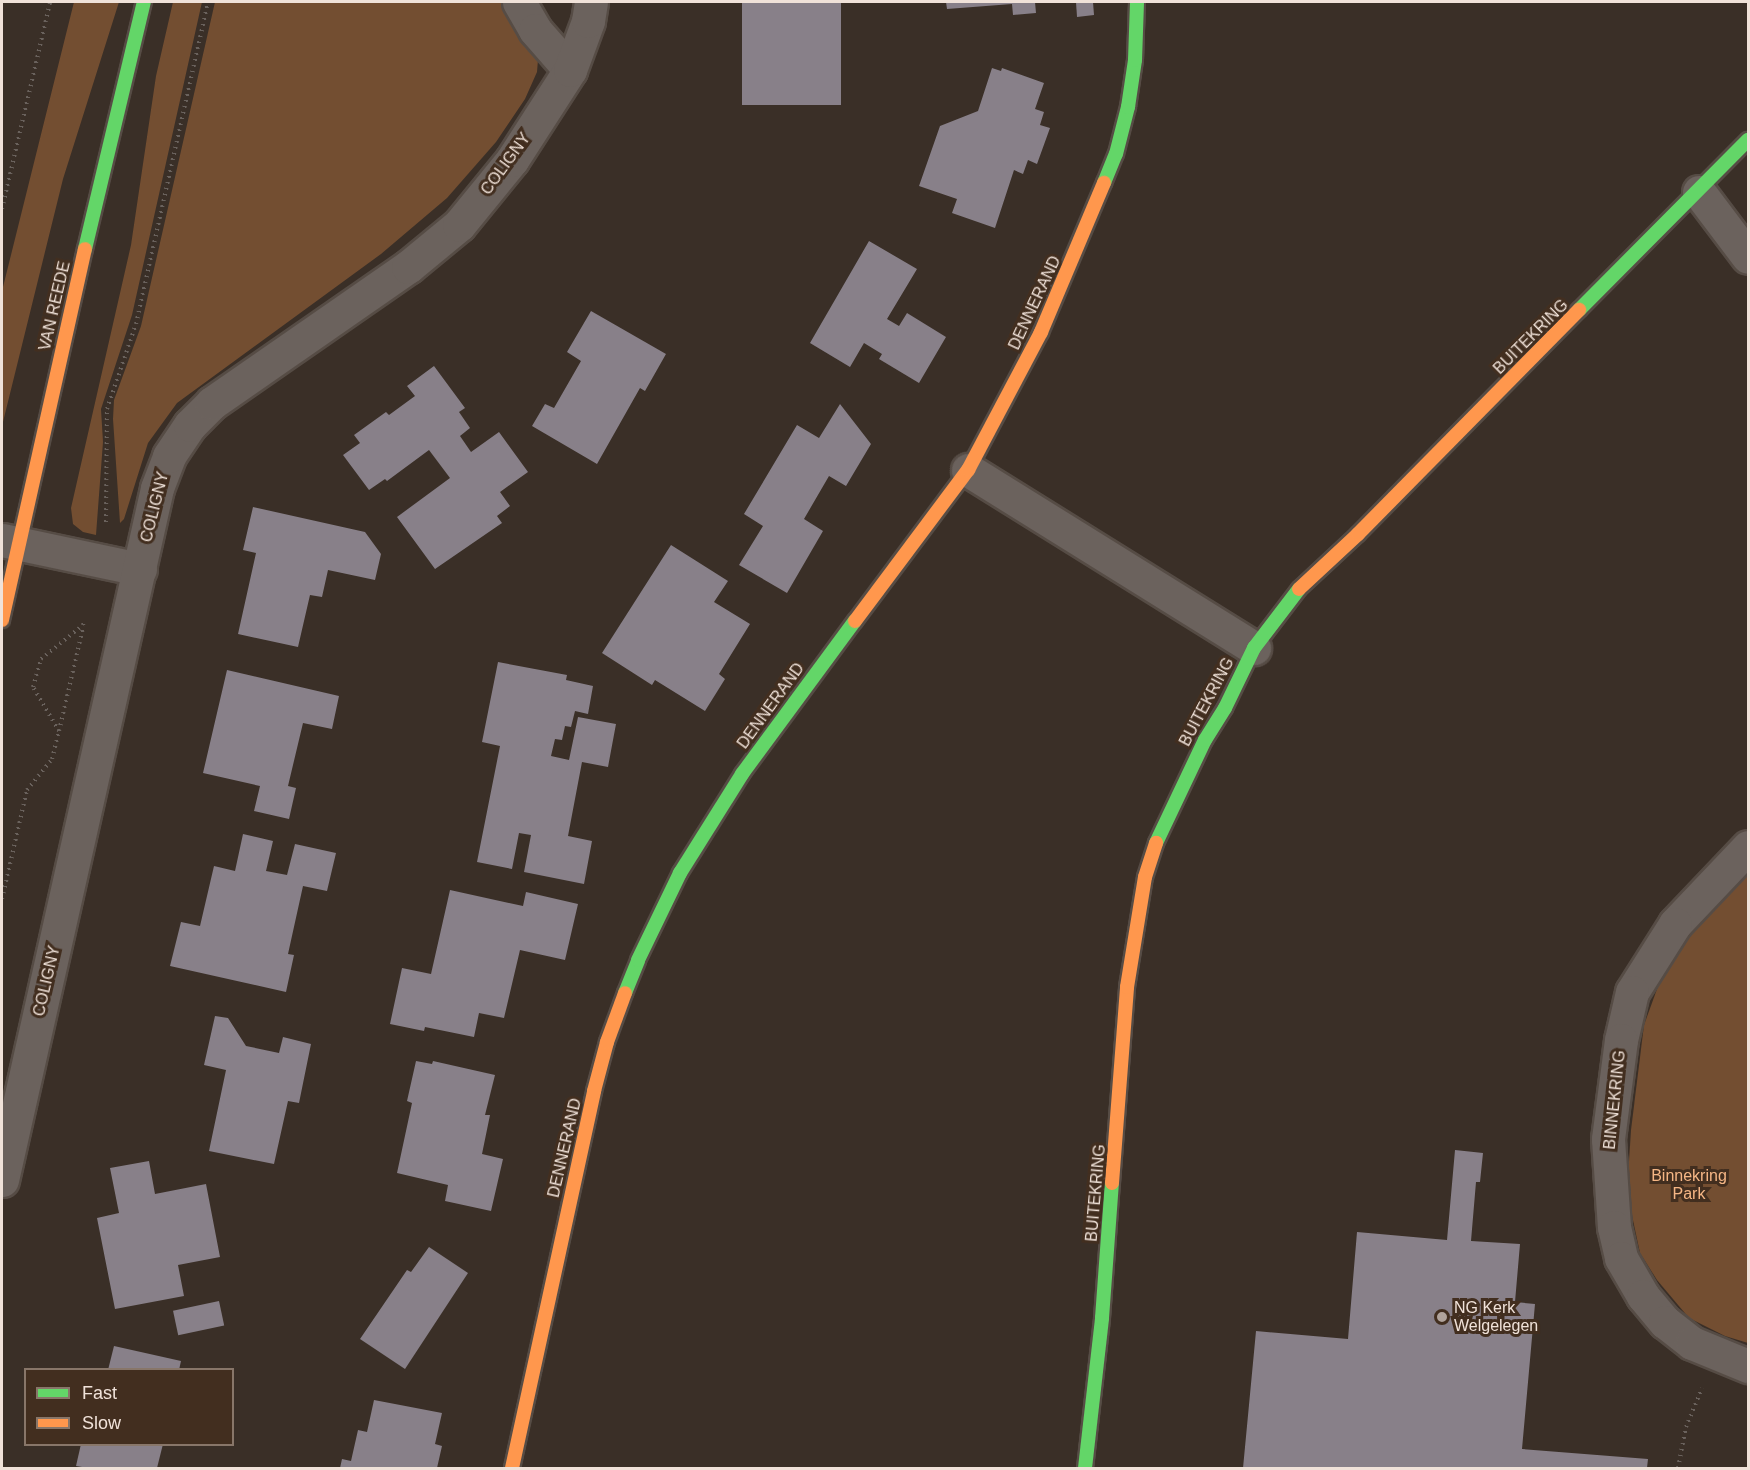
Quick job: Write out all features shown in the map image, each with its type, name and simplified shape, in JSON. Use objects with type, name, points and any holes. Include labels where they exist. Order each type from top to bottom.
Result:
[{"type":"street","name":"VAN REEDE","points":[[2,620],[10,541],[75,290],[144,2]]},
{"type":"street","points":[[519,2],[535,30],[570,70]]},
{"type":"street","name":"COLIGNY","points":[[2,1180],[157,488],[169,456],[190,425],[212,403],[408,267],[459,225],[513,160],[570,70],[588,21],[591,2]]},
{"type":"street","name":"DENNERAND","points":[[512,1468],[577,1164],[607,1041],[654,923],[680,873],[742,774],[968,470],[1041,332],[1077,252],[1116,154],[1128,107],[1135,60],[1137,2]]},
{"type":"street","name":"BUITEKRING","points":[[1085,1468],[1102,1318],[1127,987],[1145,877],[1158,838],[1176,799],[1254,648],[1296,592],[1358,534],[1749,140]]},
{"type":"street","points":[[1699,192],[1749,257]]},
{"type":"street","points":[[968,470],[1254,648]]},
{"type":"street","points":[[10,541],[140,569]]},
{"type":"street","name":"BINNEKRING","points":[[1749,847],[1675,924],[1632,992],[1621,1040],[1608,1139],[1614,1227],[1621,1258],[1643,1296],[1665,1322],[1692,1343],[1749,1366]]},
{"type":"path","points":[[2,209],[50,2]]},
{"type":"path","points":[[106,534],[107,409],[136,324],[208,2]]},
{"type":"path","points":[[2,899],[27,790],[52,759],[86,616]]},
{"type":"path","points":[[59,731],[33,687],[41,659],[83,625]]},
{"type":"path","points":[[1678,1468],[1686,1427],[1717,1354]]},
{"type":"green space","points":[[74,2],[119,2],[63,179],[2,426],[2,291]]},
{"type":"green space","points":[[173,2],[202,2],[132,315],[101,409],[103,442],[96,535],[83,532],[73,524],[71,508],[131,245],[156,76]]},
{"type":"green space","points":[[215,2],[508,2],[538,60],[537,72],[525,99],[496,142],[447,198],[381,254],[177,403],[148,443],[124,519],[120,523],[113,419],[114,400],[141,326]]},
{"type":"green space","name":"Binnekring Park","points":[[1748,872],[1748,1343],[1725,1336],[1689,1318],[1657,1280],[1640,1253],[1627,1192],[1631,1130],[1644,1025],[1661,978],[1681,944]]},
{"type":"building","points":[[742,2],[841,2],[841,105],[742,105]]},
{"type":"building","points":[[946,2],[1035,2],[1036,13],[1013,15],[1012,4],[947,9]]},
{"type":"building","points":[[1076,2],[1093,2],[1094,15],[1077,17]]},
{"type":"building","points":[[992,68],[1001,71],[1002,68],[1044,83],[1035,109],[1044,112],[1040,125],[1050,128],[1037,164],[1028,160],[1023,174],[1014,170],[995,228],[952,213],[957,199],[919,186],[940,126],[978,111]]},
{"type":"building","points":[[869,241],[917,269],[887,319],[899,326],[907,313],[946,337],[919,383],[879,359],[882,354],[864,343],[850,367],[810,343]]},
{"type":"building","points":[[591,311],[666,354],[645,391],[640,388],[597,464],[532,426],[545,404],[554,408],[581,361],[567,352]]},
{"type":"building","points":[[434,366],[465,408],[459,412],[470,428],[460,436],[471,452],[499,432],[528,472],[500,492],[510,506],[497,516],[502,523],[435,569],[397,517],[450,478],[429,450],[387,481],[385,479],[369,490],[343,455],[360,443],[354,435],[386,412],[389,415],[415,396],[407,386]]},
{"type":"building","points":[[840,404],[871,444],[846,486],[829,476],[804,519],[823,531],[787,593],[739,565],[763,526],[744,514],[797,425],[819,438]]},
{"type":"building","points":[[253,507],[365,532],[381,554],[375,580],[328,570],[322,597],[310,595],[298,647],[238,634],[256,553],[243,550]]},
{"type":"building","points":[[671,545],[728,581],[714,602],[750,624],[719,674],[725,679],[705,711],[655,680],[652,685],[602,653]]},
{"type":"building","points":[[498,662],[567,675],[566,680],[593,686],[588,714],[575,711],[571,727],[565,726],[562,740],[555,739],[551,756],[569,760],[578,717],[616,724],[608,767],[582,762],[568,836],[592,841],[584,884],[524,872],[531,835],[519,833],[512,869],[477,862],[500,746],[482,742]]},
{"type":"building","points":[[227,670],[339,696],[332,729],[303,723],[288,786],[296,788],[289,819],[254,811],[260,786],[203,773]]},
{"type":"building","points":[[243,834],[273,841],[266,871],[287,875],[295,844],[336,853],[327,891],[303,886],[288,954],[294,955],[286,992],[170,966],[181,922],[200,926],[214,866],[235,871]]},
{"type":"building","points":[[450,890],[523,906],[526,892],[578,904],[565,960],[520,950],[504,1018],[479,1013],[474,1037],[425,1027],[424,1031],[390,1024],[402,968],[431,974]]},
{"type":"building","points":[[215,1016],[228,1018],[246,1046],[279,1053],[283,1037],[311,1044],[299,1103],[288,1101],[274,1164],[209,1151],[226,1070],[204,1065]]},
{"type":"building","points":[[416,1061],[432,1064],[433,1061],[495,1075],[485,1115],[490,1115],[482,1154],[503,1159],[491,1211],[445,1201],[448,1185],[397,1173],[412,1103],[407,1101]]},
{"type":"building","name":"NG Kerk Welgelegen","points":[[1455,1150],[1483,1153],[1480,1182],[1476,1182],[1471,1241],[1520,1244],[1515,1302],[1535,1304],[1522,1449],[1648,1459],[1647,1468],[1243,1468],[1256,1331],[1348,1339],[1357,1232],[1447,1240]]},
{"type":"building","points":[[149,1161],[155,1194],[206,1184],[220,1257],[178,1265],[184,1296],[115,1309],[97,1218],[119,1213],[110,1168]]},
{"type":"building","points":[[429,1247],[468,1273],[405,1369],[360,1339],[407,1270],[411,1272]]},
{"type":"building","points":[[219,1301],[224,1325],[178,1335],[173,1311]]},
{"type":"building","points":[[114,1346],[181,1361],[179,1368],[108,1368]]},
{"type":"building","points":[[374,1400],[442,1413],[435,1444],[442,1446],[437,1468],[340,1468],[342,1459],[351,1461],[358,1430],[367,1432]]},
{"type":"building","points":[[81,1446],[162,1446],[157,1468],[76,1466]]},
{"type":"traffic: fast","points":[[85,249],[144,2]]},
{"type":"traffic: fast","points":[[1104,183],[1116,154],[1128,107],[1135,60],[1137,2]]},
{"type":"traffic: fast","points":[[1579,310],[1748,140]]},
{"type":"traffic: fast","points":[[1156,843],[1205,740],[1225,708],[1254,648],[1299,589]]},
{"type":"traffic: fast","points":[[625,993],[638,960],[680,873],[742,774],[855,621]]},
{"type":"traffic: fast","points":[[1085,1468],[1102,1318],[1112,1183]]},
{"type":"traffic: slow","points":[[855,621],[968,470],[1041,332],[1104,183]]},
{"type":"traffic: slow","points":[[2,620],[85,249]]},
{"type":"traffic: slow","points":[[1299,589],[1358,534],[1579,310]]},
{"type":"traffic: slow","points":[[1112,1183],[1127,987],[1145,877],[1156,843]]},
{"type":"traffic: slow","points":[[512,1468],[594,1091],[607,1042],[625,993]]},
{"type":"place","name":"NG Kerk Welgelegen","points":[[1442,1317]]}]
